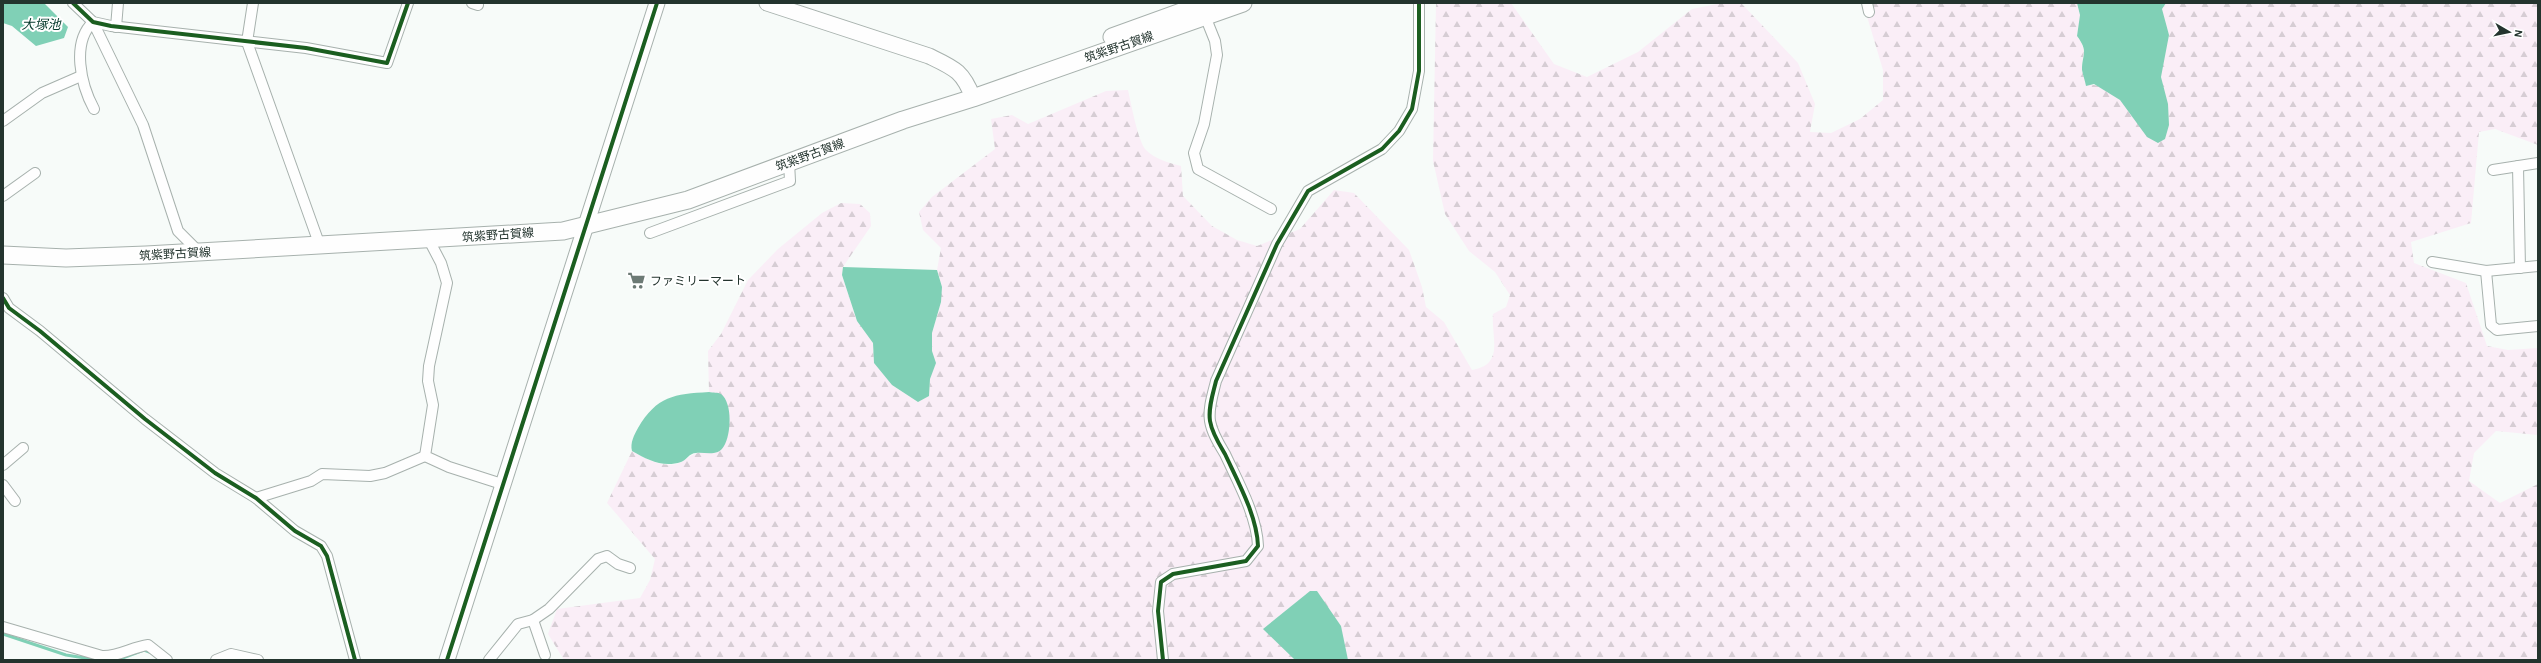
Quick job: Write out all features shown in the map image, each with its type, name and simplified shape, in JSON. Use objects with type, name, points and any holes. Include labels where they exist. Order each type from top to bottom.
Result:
[{"type":"main road","name":"筑紫野古賀線","points":[[3,254],[66,258],[200,253],[563,231],[688,200],[904,120],[973,98],[1206,10],[1243,3]]},
{"type":"street","points":[[73,3],[94,22],[143,125],[178,231],[200,253]]},
{"type":"street","points":[[116,26],[118,3]]},
{"type":"street","points":[[253,3],[247,42],[320,246]]},
{"type":"street","points":[[94,22],[116,26],[306,48],[387,63],[408,3]]},
{"type":"street","points":[[447,660],[505,485],[657,3]]},
{"type":"street","points":[[767,3],[929,56],[952,67],[966,81],[973,98]]},
{"type":"street","points":[[1163,660],[1158,612],[1161,582],[1173,574],[1246,561],[1258,546],[1258,532],[1234,472],[1212,430],[1210,419],[1211,400],[1216,381],[1277,244],[1308,191],[1382,149],[1399,132],[1412,109],[1419,71],[1419,3]]},
{"type":"street","points":[[1206,10],[1215,41],[1217,55],[1204,124],[1194,153],[1198,169],[1271,209]]},
{"type":"street","points":[[94,22],[86,29],[82,46],[81,76],[85,91],[94,109]]},
{"type":"street","points":[[3,121],[42,93],[81,76]]},
{"type":"street","points":[[650,233],[790,181],[789,162]]},
{"type":"street","points":[[2493,170],[2538,163]]},
{"type":"street","points":[[2518,166],[2520,268]]},
{"type":"street","points":[[3,196],[35,173]]},
{"type":"street","points":[[425,456],[433,405],[428,381],[429,366],[447,283],[441,263],[430,240]]},
{"type":"street","points":[[2432,262],[2486,271],[2538,266]]},
{"type":"street","points":[[2486,271],[2491,325],[2497,330],[2538,326]]},
{"type":"street","points":[[3,298],[6,311],[215,473],[256,498],[295,531],[321,546],[327,556],[355,660]]},
{"type":"street","points":[[3,465],[23,448]]},
{"type":"street","points":[[256,498],[311,481],[322,474],[370,476],[385,474],[425,456],[449,467],[505,485]]},
{"type":"street","points":[[3,485],[15,501]]},
{"type":"street","points":[[489,660],[518,624],[533,620],[549,608],[598,559],[607,556],[618,564],[630,568]]},
{"type":"street","points":[[533,620],[545,655]]},
{"type":"street","points":[[3,627],[102,656],[111,657],[137,646],[148,645],[167,660]]},
{"type":"street","points":[[216,660],[232,654],[258,660]]},
{"type":"green space","points":[[1436,3],[1511,3],[1554,64],[1587,77],[1638,52],[1692,9],[1722,3],[1741,3],[1798,63],[1815,104],[1810,132],[1831,133],[1860,119],[1883,100],[1883,70],[1863,3],[2077,3],[2080,15],[2077,36],[2084,52],[2082,69],[2086,85],[2095,85],[2111,92],[2131,112],[2141,128],[2163,85],[2161,77],[2168,35],[2162,9],[2166,3],[2538,3],[2538,145],[2495,129],[2479,132],[2471,223],[2411,242],[2414,263],[2466,283],[2487,346],[2508,350],[2538,348],[2538,435],[2496,431],[2474,453],[2469,481],[2500,503],[2538,484],[2538,660],[564,660],[548,634],[557,609],[640,598],[650,580],[655,559],[607,503],[632,451],[657,463],[671,465],[677,464],[698,453],[715,453],[725,430],[728,417],[725,403],[720,394],[709,392],[708,351],[721,334],[748,280],[778,249],[822,213],[841,203],[860,204],[870,213],[871,226],[843,267],[842,275],[857,321],[873,343],[874,363],[892,385],[918,402],[929,396],[930,379],[935,363],[932,351],[932,333],[941,302],[940,278],[937,270],[941,248],[923,230],[919,212],[932,197],[995,149],[991,119],[1012,115],[1028,124],[1106,91],[1128,90],[1135,122],[1143,146],[1146,150],[1158,158],[1181,166],[1183,196],[1212,226],[1237,240],[1257,246],[1300,229],[1334,190],[1354,193],[1409,250],[1422,287],[1426,307],[1444,322],[1472,370],[1482,367],[1489,362],[1493,356],[1494,349],[1493,314],[1506,307],[1510,295],[1495,272],[1469,251],[1445,214],[1433,161]]},
{"type":"water","name":"大塚池","points":[[3,3],[44,3],[68,27],[64,38],[36,46],[12,26],[3,23]]},
{"type":"water","points":[[2077,3],[2166,3],[2162,9],[2169,35],[2161,77],[2168,104],[2169,125],[2165,139],[2158,143],[2147,137],[2120,100],[2094,84],[2086,86],[2082,70],[2084,50],[2081,41],[2077,36],[2080,15]]},
{"type":"water","points":[[843,267],[937,270],[942,287],[941,302],[932,333],[932,351],[936,363],[930,379],[929,396],[918,402],[892,385],[874,363],[873,343],[857,321],[842,275]]},
{"type":"water","points":[[709,392],[721,394],[728,404],[730,419],[728,434],[724,446],[718,452],[694,453],[681,462],[674,464],[662,464],[632,451],[634,436],[645,417],[652,409],[660,403],[676,396]]},
{"type":"water","points":[[1310,591],[1317,591],[1341,626],[1348,660],[1295,660],[1263,629]]},
{"type":"waterway","points":[[3,634],[66,655],[98,660]]},
{"type":"waterway","points":[[117,660],[144,650],[152,653]]},
{"type":"cycle path","points":[[73,3],[93,22],[111,26],[306,48],[387,63],[408,3]]},
{"type":"cycle path","points":[[447,660],[657,3]]},
{"type":"cycle path","points":[[1163,660],[1158,611],[1161,582],[1173,574],[1246,561],[1258,546],[1251,511],[1225,454],[1212,430],[1210,406],[1216,381],[1277,244],[1308,191],[1382,149],[1399,131],[1412,109],[1419,71],[1419,3]]},
{"type":"cycle path","points":[[3,298],[9,308],[40,331],[145,419],[215,473],[256,498],[295,531],[321,546],[327,556],[355,660]]},
{"type":"place","name":"ファミリーマート","points":[[637,281]]}]
